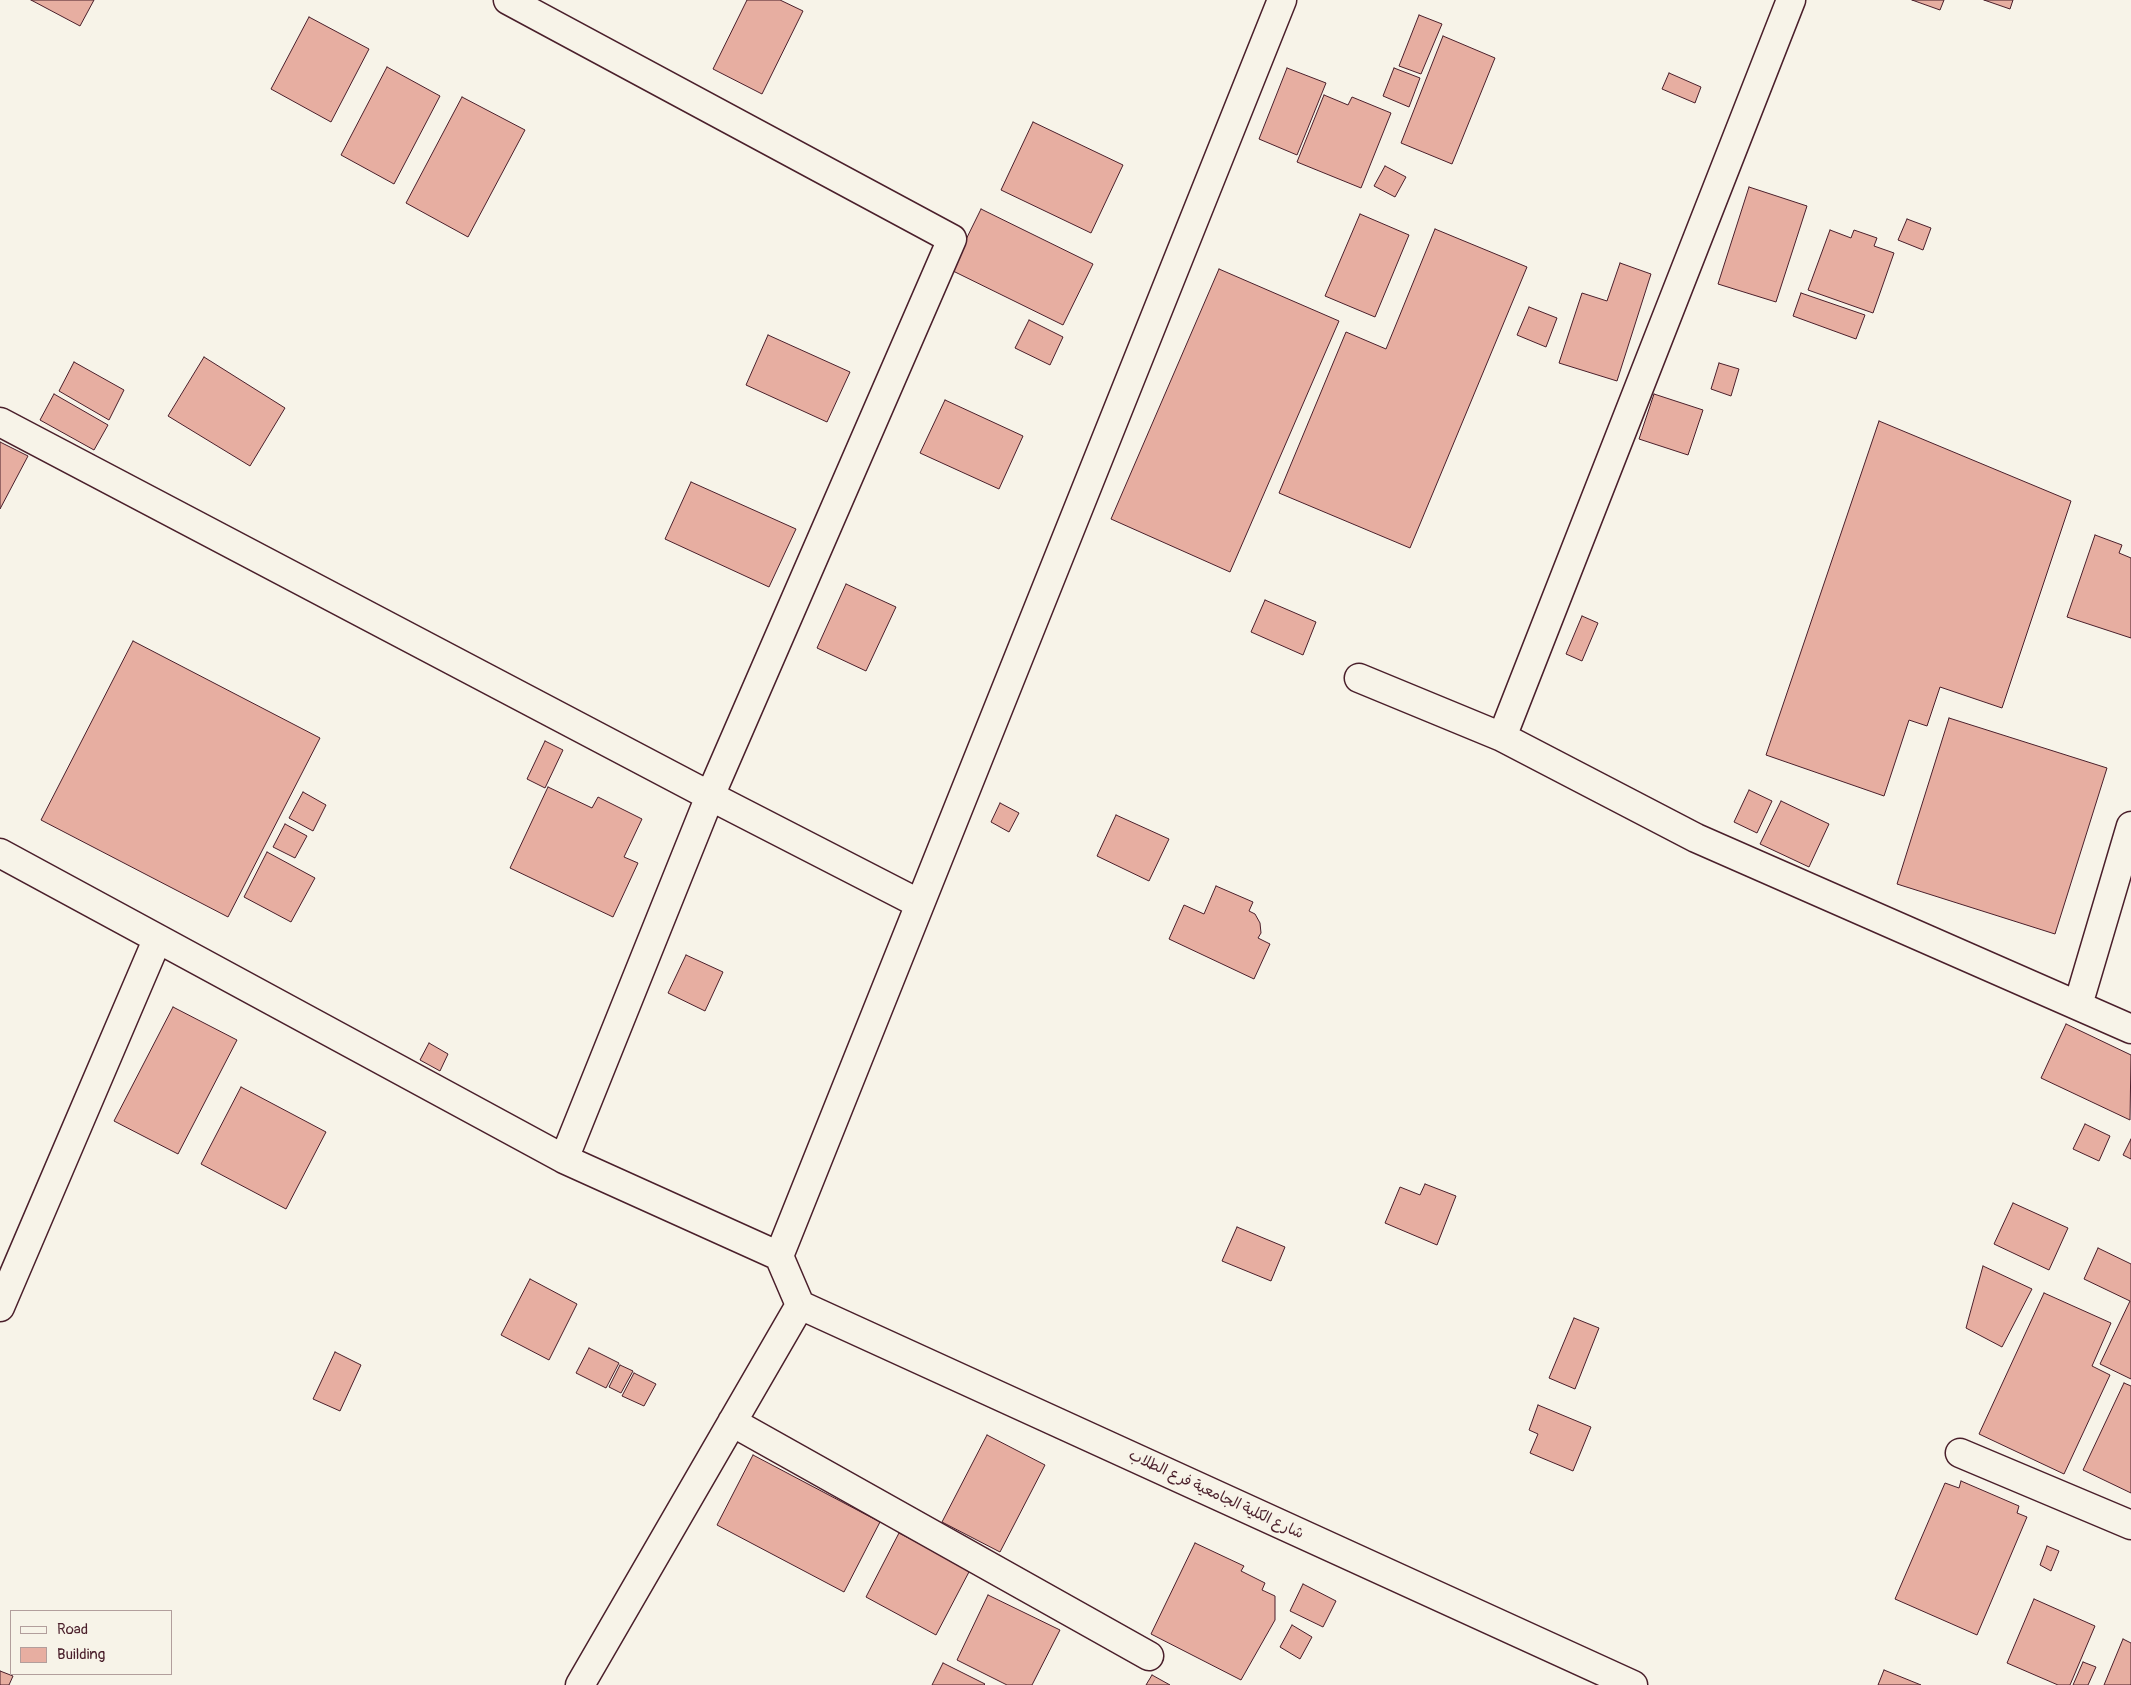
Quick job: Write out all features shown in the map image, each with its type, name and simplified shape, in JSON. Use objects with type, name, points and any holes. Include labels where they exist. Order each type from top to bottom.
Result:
[{"type":"street","points":[[508,0],[952,239],[710,796],[564,1160]]},
{"type":"street","points":[[779,1256],[1282,0]]},
{"type":"street","points":[[1502,737],[1790,0]]},
{"type":"street","points":[[0,422],[710,796],[920,904]]},
{"type":"street","points":[[1359,678],[1502,737],[1696,838],[2131,1029]]},
{"type":"street","points":[[2078,1005],[2131,826]]},
{"type":"street","points":[[0,853],[156,940],[564,1160],[779,1256],[800,1305],[580,1685]]},
{"type":"street","points":[[0,1307],[156,940]]},
{"type":"street","name":"شارع الكلية الجامعية فرع الطلاب","points":[[800,1305],[1633,1685]]},
{"type":"street","points":[[732,1422],[1148,1656]]},
{"type":"street","points":[[1960,1453],[2131,1525]]},
{"type":"building","points":[[31,0],[94,0],[80,26]]},
{"type":"building","points":[[747,0],[780,0],[803,11],[762,94],[713,69]]},
{"type":"building","points":[[1912,0],[1944,0],[1940,10]]},
{"type":"building","points":[[1984,0],[2013,0],[2010,9]]},
{"type":"building","points":[[1419,15],[1442,24],[1421,74],[1399,66]]},
{"type":"building","points":[[309,17],[369,49],[331,122],[271,89]]},
{"type":"building","points":[[1443,36],[1495,58],[1452,164],[1401,143]]},
{"type":"building","points":[[387,67],[440,96],[394,184],[341,155]]},
{"type":"building","points":[[1287,68],[1326,83],[1297,155],[1259,139]]},
{"type":"building","points":[[1394,68],[1420,78],[1409,107],[1383,96]]},
{"type":"building","points":[[1669,73],[1701,87],[1695,103],[1662,89]]},
{"type":"building","points":[[1324,95],[1348,105],[1352,97],[1391,113],[1361,188],[1297,162]]},
{"type":"building","points":[[462,97],[525,130],[468,237],[406,203]]},
{"type":"building","points":[[1033,122],[1123,165],[1091,233],[1001,190]]},
{"type":"building","points":[[1385,166],[1406,177],[1395,197],[1374,186]]},
{"type":"building","points":[[1749,187],[1807,206],[1776,302],[1718,284]]},
{"type":"building","points":[[981,209],[1093,264],[1063,325],[951,270]]},
{"type":"building","points":[[1360,214],[1409,235],[1375,317],[1325,296]]},
{"type":"building","points":[[1907,219],[1931,228],[1923,250],[1898,240]]},
{"type":"building","points":[[1435,229],[1527,267],[1410,548],[1279,493],[1346,332],[1386,349]]},
{"type":"building","points":[[1830,230],[1851,238],[1854,230],[1877,238],[1874,246],[1894,253],[1873,313],[1808,290]]},
{"type":"building","points":[[1620,263],[1651,274],[1617,381],[1559,363],[1582,293],[1607,301]]},
{"type":"building","points":[[1219,269],[1339,321],[1230,572],[1111,519]]},
{"type":"building","points":[[1801,293],[1865,315],[1856,339],[1793,316]]},
{"type":"building","points":[[1529,307],[1557,318],[1546,347],[1517,335]]},
{"type":"building","points":[[1029,320],[1063,337],[1050,365],[1015,348]]},
{"type":"building","points":[[768,335],[850,372],[827,422],[746,385]]},
{"type":"building","points":[[204,357],[285,408],[250,466],[168,416]]},
{"type":"building","points":[[74,362],[124,390],[109,420],[59,391]]},
{"type":"building","points":[[1719,363],[1739,369],[1731,396],[1711,389]]},
{"type":"building","points":[[54,394],[108,425],[94,450],[40,420]]},
{"type":"building","points":[[1654,394],[1703,410],[1688,455],[1639,439]]},
{"type":"building","points":[[945,400],[1023,436],[999,489],[920,453]]},
{"type":"building","points":[[1879,421],[2071,501],[2002,708],[1940,687],[1927,726],[1909,720],[1884,796],[1766,755]]},
{"type":"building","points":[[0,442],[28,456],[0,509]]},
{"type":"building","points":[[691,482],[796,529],[769,587],[665,539]]},
{"type":"building","points":[[2095,535],[2122,545],[2119,553],[2131,558],[2131,638],[2067,617]]},
{"type":"building","points":[[846,584],[896,607],[866,671],[817,648]]},
{"type":"building","points":[[1265,600],[1316,622],[1303,655],[1251,632]]},
{"type":"building","points":[[1582,616],[1598,623],[1582,661],[1566,654]]},
{"type":"building","points":[[133,641],[320,738],[228,917],[41,820]]},
{"type":"building","points":[[1949,718],[2107,768],[2055,934],[1897,884]]},
{"type":"building","points":[[545,741],[563,750],[545,788],[527,779]]},
{"type":"building","points":[[548,787],[592,808],[598,797],[642,819],[624,857],[638,863],[613,917],[510,868]]},
{"type":"building","points":[[1749,790],[1772,801],[1757,833],[1734,822]]},
{"type":"building","points":[[303,792],[326,805],[313,831],[289,818]]},
{"type":"building","points":[[1781,801],[1829,824],[1809,867],[1760,844]]},
{"type":"building","points":[[1000,803],[1019,813],[1009,832],[991,822]]},
{"type":"building","points":[[1116,815],[1169,839],[1149,881],[1097,856]]},
{"type":"building","points":[[285,824],[307,836],[295,858],[273,847]]},
{"type":"building","points":[[267,852],[315,878],[291,922],[244,897]]},
{"type":"building","points":[[1216,886],[1253,902],[1249,911],[1255,914],[1260,923],[1261,933],[1258,938],[1270,944],[1254,979],[1169,939],[1184,905],[1204,914]]},
{"type":"building","points":[[686,955],[723,972],[705,1011],[668,993]]},
{"type":"building","points":[[173,1007],[237,1040],[178,1154],[114,1121]]},
{"type":"building","points":[[2066,1024],[2131,1055],[2130,1120],[2041,1078]]},
{"type":"building","points":[[429,1043],[448,1054],[440,1071],[420,1060]]},
{"type":"building","points":[[241,1087],[326,1132],[286,1209],[201,1164]]},
{"type":"building","points":[[2085,1124],[2110,1136],[2099,1161],[2073,1149]]},
{"type":"building","points":[[2131,1139],[2131,1159],[2123,1155]]},
{"type":"building","points":[[1425,1184],[1456,1196],[1437,1245],[1385,1223],[1400,1187],[1420,1195]]},
{"type":"building","points":[[2013,1203],[2068,1228],[2049,1270],[1994,1244]]},
{"type":"building","points":[[1237,1227],[1285,1247],[1271,1281],[1222,1261]]},
{"type":"building","points":[[2098,1248],[2131,1264],[2131,1379],[2100,1364],[2130,1301],[2084,1279]]},
{"type":"building","points":[[1983,1266],[2032,1289],[2002,1347],[1966,1328]]},
{"type":"building","points":[[530,1279],[577,1304],[549,1360],[501,1335]]},
{"type":"building","points":[[2044,1293],[2111,1323],[2092,1366],[2110,1375],[2064,1474],[1979,1434]]},
{"type":"building","points":[[1574,1318],[1599,1328],[1575,1389],[1549,1378]]},
{"type":"building","points":[[589,1348],[619,1363],[606,1388],[576,1373]]},
{"type":"building","points":[[335,1352],[361,1365],[340,1411],[313,1399]]},
{"type":"building","points":[[620,1365],[633,1371],[621,1393],[609,1387]]},
{"type":"building","points":[[634,1373],[656,1384],[644,1406],[622,1396]]},
{"type":"building","points":[[2124,1383],[2131,1386],[2131,1493],[2083,1470]]},
{"type":"building","points":[[1538,1405],[1591,1427],[1573,1471],[1530,1453],[1538,1434],[1529,1430]]},
{"type":"building","points":[[987,1435],[1045,1465],[1000,1552],[942,1522]]},
{"type":"building","points":[[753,1455],[880,1522],[844,1592],[717,1525]]},
{"type":"building","points":[[1961,1481],[2019,1506],[2017,1513],[2027,1517],[1977,1635],[1895,1599],[1945,1483],[1959,1488]]},
{"type":"building","points":[[899,1533],[970,1570],[936,1635],[866,1597]]},
{"type":"building","points":[[1195,1543],[1244,1566],[1241,1571],[1265,1583],[1262,1590],[1275,1596],[1275,1620],[1241,1680],[1151,1634]]},
{"type":"building","points":[[2047,1546],[2059,1551],[2051,1571],[2040,1565]]},
{"type":"building","points":[[1303,1584],[1336,1601],[1323,1627],[1290,1611]]},
{"type":"building","points":[[988,1595],[1060,1630],[1032,1685],[1007,1685],[957,1660]]},
{"type":"building","points":[[2034,1599],[2095,1626],[2070,1685],[2058,1685],[2007,1663]]},
{"type":"building","points":[[1292,1625],[1312,1637],[1300,1659],[1280,1647]]},
{"type":"building","points":[[2123,1639],[2131,1643],[2131,1685],[2104,1685]]},
{"type":"building","points":[[2083,1662],[2096,1667],[2088,1685],[2073,1685]]},
{"type":"building","points":[[943,1663],[985,1684],[932,1685]]},
{"type":"building","points":[[1884,1670],[1921,1685],[1878,1685]]},
{"type":"building","points":[[0,1671],[13,1676],[9,1685],[0,1685]]},
{"type":"building","points":[[1152,1675],[1170,1685],[1146,1685]]}]
